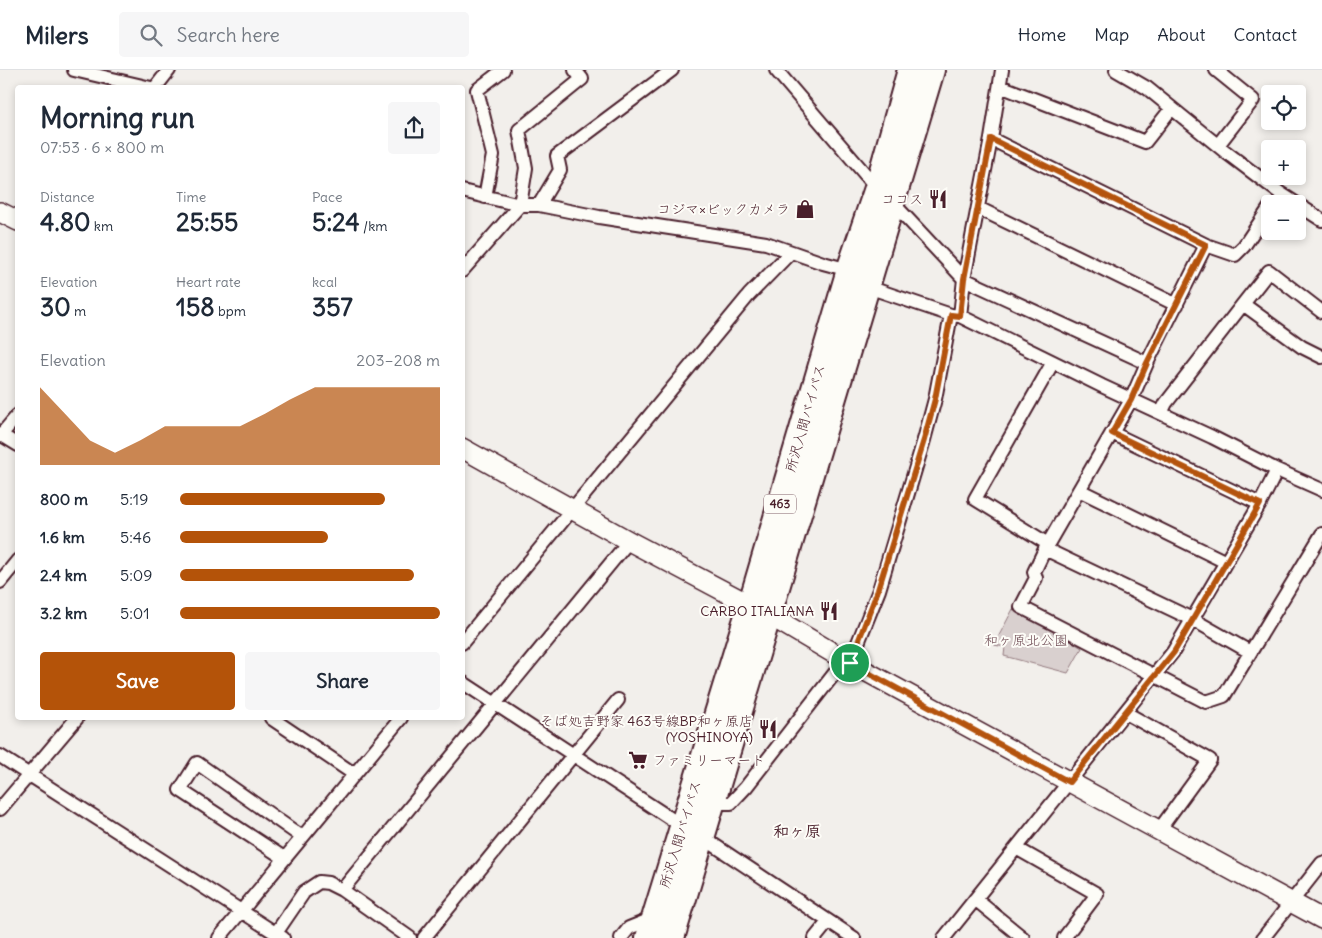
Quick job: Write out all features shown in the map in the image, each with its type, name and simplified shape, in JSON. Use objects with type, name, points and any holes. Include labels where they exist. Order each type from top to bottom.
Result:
[{"type":"highway","name":"所沢入間バイパス","points":[[672,938],[692,832],[759,610],[868,287],[910,70]]},
{"type":"highway","name":"所沢入間バイパス","points":[[651,928],[692,832],[712,803],[759,610],[849,270],[885,195],[932,70]]},
{"type":"street","points":[[74,70],[138,85]]},
{"type":"street","points":[[157,85],[169,70]]},
{"type":"street","points":[[486,197],[493,155],[477,90],[489,75],[503,70]]},
{"type":"street","points":[[465,268],[520,205],[526,168],[519,130],[582,79],[575,70]]},
{"type":"street","points":[[539,205],[560,170],[557,156],[672,70]]},
{"type":"street","points":[[776,70],[885,195],[964,279],[1147,363]]},
{"type":"street","points":[[712,803],[731,803],[848,662],[878,590],[924,440],[956,315],[991,139],[1002,70]]},
{"type":"street","points":[[1116,70],[1147,88],[1171,109],[1280,193],[1322,220]]},
{"type":"street","points":[[1216,70],[1253,100],[1218,145]]},
{"type":"street","points":[[1000,86],[1145,142],[1171,109]]},
{"type":"street","points":[[991,139],[1206,245],[1235,254],[1244,246],[1261,220]]},
{"type":"street","points":[[465,192],[520,205],[539,205],[599,217],[766,243],[849,270]]},
{"type":"street","points":[[978,208],[1177,305]]},
{"type":"street","points":[[0,212],[15,220]]},
{"type":"street","points":[[1206,245],[1147,363],[1131,400],[1046,546],[1034,572],[1036,578],[1020,608],[1206,702],[1224,696],[1322,534]]},
{"type":"street","points":[[465,639],[749,295],[791,252]]},
{"type":"street","points":[[1161,414],[1166,403],[1270,271],[1322,312]]},
{"type":"street","points":[[868,287],[956,315],[1322,490]]},
{"type":"street","points":[[1243,304],[1302,347],[1322,357]]},
{"type":"street","points":[[1053,362],[975,499],[1046,546],[1192,620],[1250,652]]},
{"type":"street","points":[[15,418],[0,435],[15,443]]},
{"type":"street","points":[[1112,433],[1260,504]]},
{"type":"street","points":[[465,450],[759,610],[848,662],[1322,919]]},
{"type":"street","points":[[944,938],[1174,652],[1260,504],[1277,470]]},
{"type":"street","points":[[1080,490],[1226,562]]},
{"type":"street","points":[[342,890],[630,541]]},
{"type":"street","points":[[0,582],[15,564]]},
{"type":"street","points":[[465,684],[854,938]]},
{"type":"street","points":[[424,938],[618,700]]},
{"type":"street","points":[[1126,713],[1210,760],[1159,830]]},
{"type":"street","points":[[0,809],[76,720]]},
{"type":"street","points":[[273,720],[354,774]]},
{"type":"street","points":[[219,938],[240,910],[399,720]]},
{"type":"street","points":[[0,756],[280,936],[304,892],[318,882],[328,883],[342,890],[410,938]]},
{"type":"street","points":[[284,858],[180,790],[198,763],[302,837]]},
{"type":"street","points":[[1016,848],[1098,894],[1064,938]]},
{"type":"street","points":[[1263,938],[1322,863]]},
{"type":"street","points":[[975,900],[1023,938]]},
{"type":"street","points":[[815,938],[828,922]]},
{"type":"street","points":[[621,938],[629,928],[651,928]]},
{"type":"green space","name":"和ヶ原北公園","points":[[1013,609],[1082,648],[1068,673],[1004,656],[1005,647],[994,645]]},
{"type":"place","name":"ココス","points":[[938,199]]},
{"type":"place","name":"コジマ×ビックカメラ","points":[[805,209]]},
{"type":"place","name":"CARBO ITALIANA","points":[[829,611]]},
{"type":"place","name":"そば処吉野家 463号線BP和ヶ原店 (YOSHINOYA)","points":[[768,729]]},
{"type":"place","name":"ファミリーマート","points":[[638,760]]},
{"type":"district","name":"和ヶ原","points":[[797,831]]},
{"type":"route","points":[[991,139],[1206,245],[1147,363],[1131,400],[1112,433],[1260,504],[1174,652],[1069,782],[850,663],[878,590],[924,440],[943,362],[951,315],[960,316],[964,279],[991,139]]}]
